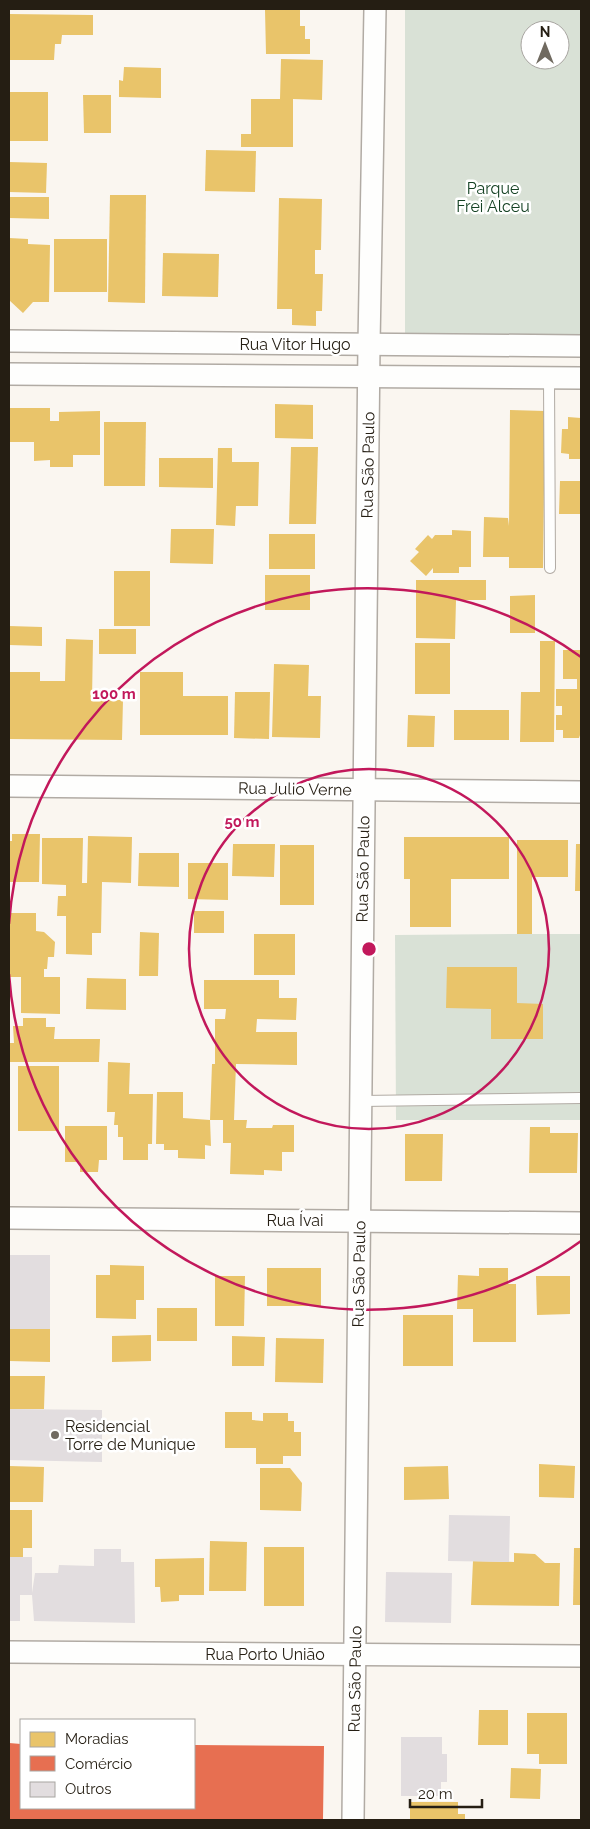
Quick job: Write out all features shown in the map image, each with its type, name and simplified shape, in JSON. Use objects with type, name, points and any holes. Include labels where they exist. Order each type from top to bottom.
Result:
[{"type":"street","name":"Rua São Paulo","points":[[353,1820],[368,377],[375,9]]},
{"type":"street","name":"Rua Vitor Hugo","points":[[9,341],[581,346]]},
{"type":"street","name":"Rua Vitor Hugo","points":[[9,374],[581,378]]},
{"type":"street","name":"Rua Julio Verne","points":[[9,786],[581,792]]},
{"type":"street","name":"Rua Ívai","points":[[9,1218],[581,1222]]},
{"type":"street","name":"Rua Porto União","points":[[9,1652],[581,1656]]},
{"type":"lane","points":[[549,378],[550,568]]},
{"type":"lane","points":[[361,1101],[581,1098]]},
{"type":"green space","name":"Parque Frei Alceu","points":[[405,9],[581,9],[581,335],[405,335]]},
{"type":"green space","points":[[581,934],[581,1120],[396,1120],[395,935]]},
{"type":"building: Moradias","points":[[265,10],[300,10],[300,26],[305,26],[305,39],[310,39],[310,54],[266,54]]},
{"type":"building: Moradias","points":[[9,14],[93,15],[93,35],[62,35],[61,44],[55,44],[54,60],[9,60]]},
{"type":"building: Moradias","points":[[281,59],[323,60],[322,100],[293,99],[293,147],[241,147],[241,134],[251,134],[251,99],[280,99]]},
{"type":"building: Moradias","points":[[124,67],[161,68],[161,98],[119,97],[119,80],[123,81]]},
{"type":"building: Moradias","points":[[9,92],[48,92],[48,141],[9,141]]},
{"type":"building: Moradias","points":[[83,95],[111,95],[111,133],[84,133]]},
{"type":"building: Moradias","points":[[206,150],[256,151],[255,192],[205,191]]},
{"type":"building: Moradias","points":[[9,162],[47,163],[46,193],[9,192]]},
{"type":"building: Moradias","points":[[110,195],[146,195],[145,303],[108,302]]},
{"type":"building: Moradias","points":[[9,197],[49,197],[49,219],[9,218]]},
{"type":"building: Moradias","points":[[279,198],[322,199],[321,250],[315,250],[315,274],[323,274],[322,311],[316,311],[316,326],[292,325],[292,309],[277,309]]},
{"type":"building: Moradias","points":[[9,238],[28,239],[28,244],[50,245],[49,302],[33,302],[23,313],[9,300]]},
{"type":"building: Moradias","points":[[54,239],[107,239],[107,292],[54,292]]},
{"type":"building: Moradias","points":[[163,253],[219,254],[218,297],[162,296]]},
{"type":"building: Moradias","points":[[275,404],[313,405],[313,439],[275,438]]},
{"type":"building: Moradias","points":[[9,408],[50,408],[50,421],[59,421],[59,412],[100,411],[100,455],[73,455],[73,467],[50,467],[50,460],[34,461],[34,442],[9,442]]},
{"type":"building: Moradias","points":[[510,410],[545,411],[543,568],[509,568],[509,557],[483,557],[484,517],[508,518],[509,526]]},
{"type":"building: Moradias","points":[[568,417],[581,418],[581,459],[569,459],[569,454],[561,453],[562,429],[568,429]]},
{"type":"building: Moradias","points":[[104,422],[146,422],[145,486],[104,486]]},
{"type":"building: Moradias","points":[[291,447],[318,447],[316,524],[289,524]]},
{"type":"building: Moradias","points":[[218,448],[232,448],[232,462],[259,462],[258,506],[236,506],[235,526],[216,525]]},
{"type":"building: Moradias","points":[[159,458],[213,458],[213,488],[159,487]]},
{"type":"building: Moradias","points":[[560,481],[581,481],[581,514],[559,514]]},
{"type":"building: Moradias","points":[[171,529],[214,529],[213,564],[170,563]]},
{"type":"building: Moradias","points":[[452,530],[471,531],[471,567],[459,567],[459,573],[433,573],[433,568],[426,576],[410,561],[419,552],[415,549],[428,535],[432,539],[435,535],[452,535]]},
{"type":"building: Moradias","points":[[269,534],[315,534],[315,569],[269,569]]},
{"type":"building: Moradias","points":[[114,571],[150,571],[150,626],[114,626]]},
{"type":"building: Moradias","points":[[265,575],[310,575],[310,610],[265,610]]},
{"type":"building: Moradias","points":[[416,580],[486,580],[486,600],[456,600],[455,639],[416,638]]},
{"type":"building: Moradias","points":[[535,595],[535,633],[510,633],[510,596]]},
{"type":"building: Moradias","points":[[9,626],[42,627],[42,646],[9,645]]},
{"type":"building: Moradias","points":[[99,629],[136,629],[136,654],[99,654]]},
{"type":"building: Moradias","points":[[66,639],[93,640],[92,700],[123,700],[122,740],[9,739],[9,672],[40,672],[40,681],[65,681]]},
{"type":"building: Moradias","points":[[540,641],[555,641],[554,742],[520,742],[521,692],[540,692]]},
{"type":"building: Moradias","points":[[415,643],[450,643],[450,694],[415,694]]},
{"type":"building: Moradias","points":[[563,650],[581,650],[581,732],[579,738],[563,738],[563,730],[556,730],[556,715],[562,715],[562,706],[556,706],[556,689],[577,689],[577,679],[563,679]]},
{"type":"building: Moradias","points":[[274,664],[309,665],[308,696],[321,696],[320,738],[272,737]]},
{"type":"building: Moradias","points":[[140,672],[183,672],[183,696],[228,696],[228,735],[140,735]]},
{"type":"building: Moradias","points":[[235,692],[270,692],[269,739],[234,738]]},
{"type":"building: Moradias","points":[[454,710],[509,710],[509,740],[454,740]]},
{"type":"building: Moradias","points":[[408,715],[435,716],[434,747],[407,747]]},
{"type":"building: Moradias","points":[[12,834],[40,834],[39,882],[9,882],[9,841],[12,841]]},
{"type":"building: Moradias","points":[[88,836],[132,837],[131,883],[102,882],[101,933],[92,933],[92,955],[66,954],[66,916],[57,916],[58,896],[66,896],[66,885],[42,884],[42,838],[83,838],[82,883],[87,883]]},
{"type":"building: Moradias","points":[[404,837],[509,837],[509,879],[451,879],[451,927],[410,927],[410,879],[404,879]]},
{"type":"building: Moradias","points":[[517,840],[568,840],[568,877],[532,877],[532,934],[517,934]]},
{"type":"building: Moradias","points":[[233,844],[275,844],[274,877],[232,876]]},
{"type":"building: Moradias","points":[[576,844],[581,844],[581,891],[575,891]]},
{"type":"building: Moradias","points":[[280,845],[314,845],[314,905],[280,905]]},
{"type":"building: Moradias","points":[[139,853],[179,853],[179,887],[138,886]]},
{"type":"building: Moradias","points":[[188,863],[228,863],[228,900],[188,899]]},
{"type":"building: Moradias","points":[[194,911],[224,911],[224,933],[194,933]]},
{"type":"building: Moradias","points":[[9,913],[36,913],[36,931],[44,932],[55,942],[54,957],[48,957],[47,969],[44,969],[44,977],[60,977],[60,1014],[21,1013],[21,977],[9,977]]},
{"type":"building: Moradias","points":[[140,932],[159,933],[158,976],[139,976]]},
{"type":"building: Moradias","points":[[254,934],[295,934],[295,975],[254,975]]},
{"type":"building: Moradias","points":[[447,967],[517,967],[517,1003],[543,1004],[543,1039],[491,1039],[491,1009],[446,1008]]},
{"type":"building: Moradias","points":[[87,978],[126,979],[126,1010],[86,1009]]},
{"type":"building: Moradias","points":[[204,980],[279,980],[279,998],[297,998],[296,1020],[257,1019],[256,1032],[297,1032],[297,1065],[236,1064],[234,1120],[247,1120],[246,1128],[272,1128],[273,1125],[294,1125],[294,1152],[282,1152],[282,1171],[264,1170],[264,1175],[230,1174],[231,1143],[223,1143],[223,1120],[210,1120],[212,1064],[215,1064],[215,1019],[225,1019],[226,1009],[204,1009]]},
{"type":"building: Moradias","points":[[23,1018],[46,1018],[46,1027],[55,1027],[54,1039],[100,1039],[99,1062],[9,1062],[9,1043],[14,1043],[13,1026],[23,1026]]},
{"type":"building: Moradias","points":[[108,1062],[130,1063],[129,1094],[153,1094],[152,1144],[148,1144],[148,1160],[123,1160],[123,1137],[118,1137],[118,1125],[114,1125],[115,1112],[107,1112]]},
{"type":"building: Moradias","points":[[18,1066],[59,1066],[59,1131],[18,1131]]},
{"type":"building: Moradias","points":[[157,1092],[183,1092],[183,1118],[210,1120],[211,1146],[205,1145],[205,1159],[178,1158],[178,1150],[164,1150],[164,1144],[156,1144]]},
{"type":"building: Moradias","points":[[65,1126],[107,1126],[107,1160],[99,1160],[98,1172],[80,1172],[80,1162],[65,1162]]},
{"type":"building: Moradias","points":[[530,1127],[550,1127],[550,1133],[578,1133],[577,1173],[529,1173]]},
{"type":"building: Moradias","points":[[405,1134],[443,1134],[442,1181],[405,1181]]},
{"type":"building: Moradias","points":[[110,1265],[144,1266],[144,1300],[136,1300],[136,1319],[96,1318],[96,1275],[110,1275]]},
{"type":"building: Moradias","points":[[267,1268],[321,1268],[321,1306],[267,1306]]},
{"type":"building: Moradias","points":[[479,1268],[508,1268],[508,1284],[516,1284],[516,1342],[473,1342],[473,1309],[457,1309],[458,1275],[479,1276]]},
{"type":"building: Moradias","points":[[215,1276],[245,1276],[244,1326],[215,1326]]},
{"type":"building: Moradias","points":[[536,1276],[570,1276],[570,1314],[537,1315]]},
{"type":"building: Moradias","points":[[157,1308],[197,1308],[197,1341],[157,1341]]},
{"type":"building: Moradias","points":[[403,1315],[453,1315],[453,1366],[403,1366]]},
{"type":"building: Moradias","points":[[9,1329],[50,1329],[50,1362],[9,1361]]},
{"type":"building: Moradias","points":[[151,1335],[151,1361],[112,1362],[112,1336]]},
{"type":"building: Moradias","points":[[232,1336],[265,1337],[264,1366],[232,1366]]},
{"type":"building: Moradias","points":[[276,1338],[324,1339],[323,1383],[275,1382]]},
{"type":"building: Moradias","points":[[9,1376],[45,1376],[44,1409],[9,1409]]},
{"type":"building: Moradias","points":[[225,1412],[252,1412],[252,1420],[263,1421],[263,1413],[288,1413],[288,1421],[294,1421],[294,1432],[301,1432],[301,1456],[283,1456],[283,1464],[256,1464],[256,1448],[225,1448]]},
{"type":"building: Moradias","points":[[539,1464],[575,1466],[574,1498],[539,1497]]},
{"type":"building: Moradias","points":[[9,1466],[44,1467],[43,1502],[9,1502]]},
{"type":"building: Moradias","points":[[448,1466],[449,1499],[404,1500],[404,1467]]},
{"type":"building: Moradias","points":[[260,1468],[290,1468],[302,1483],[301,1511],[260,1510]]},
{"type":"building: Moradias","points":[[9,1510],[32,1510],[32,1548],[23,1548],[23,1557],[9,1557]]},
{"type":"building: Moradias","points":[[210,1541],[247,1542],[246,1591],[209,1591]]},
{"type":"building: Moradias","points":[[264,1547],[304,1547],[304,1606],[264,1606]]},
{"type":"building: Moradias","points":[[574,1548],[581,1548],[581,1605],[573,1605]]},
{"type":"building: Moradias","points":[[514,1553],[535,1554],[545,1563],[560,1563],[559,1606],[471,1605],[473,1561],[514,1562]]},
{"type":"building: Moradias","points":[[204,1558],[204,1595],[179,1595],[179,1601],[161,1602],[160,1587],[155,1587],[155,1559]]},
{"type":"building: Moradias","points":[[479,1710],[508,1710],[508,1745],[478,1745]]},
{"type":"building: Moradias","points":[[527,1713],[567,1713],[567,1764],[539,1764],[539,1754],[527,1754]]},
{"type":"building: Moradias","points":[[511,1768],[541,1769],[540,1799],[510,1798]]},
{"type":"building: Moradias","points":[[410,1802],[458,1802],[458,1814],[465,1814],[465,1820],[410,1820]]},
{"type":"building: Comércio","points":[[9,1743],[20,1744],[20,1809],[195,1809],[195,1745],[324,1746],[323,1820],[9,1820]]},
{"type":"building: Outros","points":[[9,1255],[50,1255],[50,1329],[9,1329]]},
{"type":"building: Outros","name":"Residencial Torre de Munique","points":[[9,1409],[102,1410],[102,1462],[9,1460]]},
{"type":"building: Outros","points":[[449,1515],[510,1516],[509,1562],[448,1561]]},
{"type":"building: Outros","points":[[94,1549],[121,1549],[121,1562],[134,1562],[135,1623],[34,1621],[32,1595],[20,1595],[20,1621],[9,1621],[9,1557],[32,1557],[32,1593],[35,1573],[58,1573],[59,1565],[94,1566]]},
{"type":"building: Outros","points":[[386,1572],[452,1573],[451,1623],[385,1622]]},
{"type":"building: Outros","points":[[401,1737],[442,1737],[442,1754],[447,1754],[447,1782],[441,1782],[441,1796],[401,1796]]},
{"type":"place","name":"Residencial Torre de Munique","points":[[55,1435]]}]
